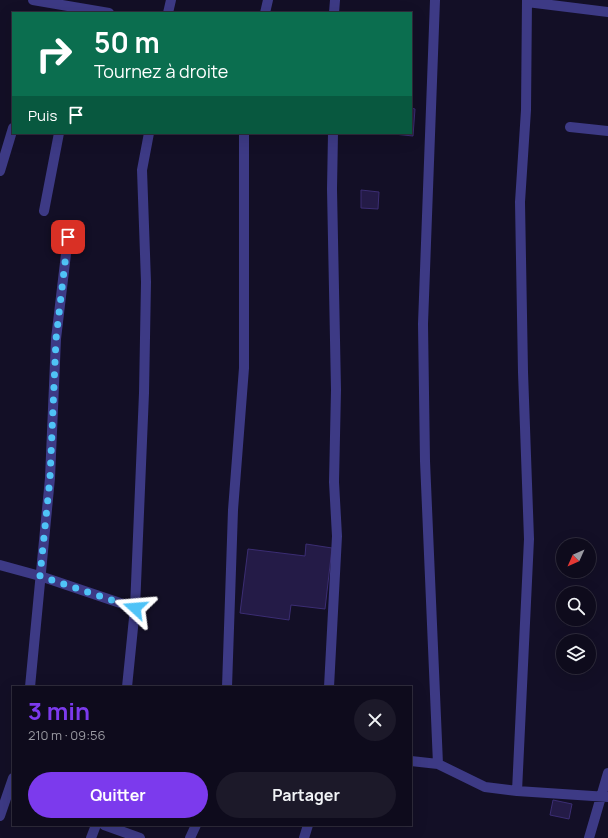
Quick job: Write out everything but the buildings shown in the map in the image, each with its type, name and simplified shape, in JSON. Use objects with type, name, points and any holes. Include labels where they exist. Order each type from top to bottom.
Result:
[{"type":"street","points":[[32,0],[49,6],[96,12]]},
{"type":"street","points":[[168,12],[171,0]]},
{"type":"street","points":[[265,12],[268,0]]},
{"type":"street","points":[[334,12],[335,0]]},
{"type":"street","points":[[435,0],[423,324],[425,461],[438,764]]},
{"type":"street","points":[[518,791],[523,647],[529,539],[523,372],[520,202],[526,110],[527,1],[608,12]]},
{"type":"street","points":[[570,127],[608,131]]},
{"type":"street","points":[[0,171],[12,131]]},
{"type":"street","points":[[44,211],[59,134]]},
{"type":"street","points":[[127,686],[135,608],[145,361],[146,282],[142,170],[149,134]]},
{"type":"street","points":[[226,686],[233,510],[244,368],[244,134]]},
{"type":"street","points":[[329,686],[337,536],[334,482],[336,390],[332,189],[333,134]]},
{"type":"street","points":[[30,686],[50,478],[56,339],[68,237]]},
{"type":"street","points":[[0,565],[40,576],[135,608]]},
{"type":"street","points":[[412,761],[438,764],[485,787],[518,791],[605,797]]},
{"type":"street","points":[[589,838],[605,797],[608,773]]},
{"type":"street","points":[[0,816],[12,780]]},
{"type":"street","points":[[91,838],[96,826]]},
{"type":"street","points":[[107,826],[140,838]]},
{"type":"street","points":[[190,838],[196,826]]},
{"type":"street","points":[[304,838],[308,826]]},
{"type":"route","points":[[68,237],[56,339],[50,478],[40,576],[135,608]]}]
